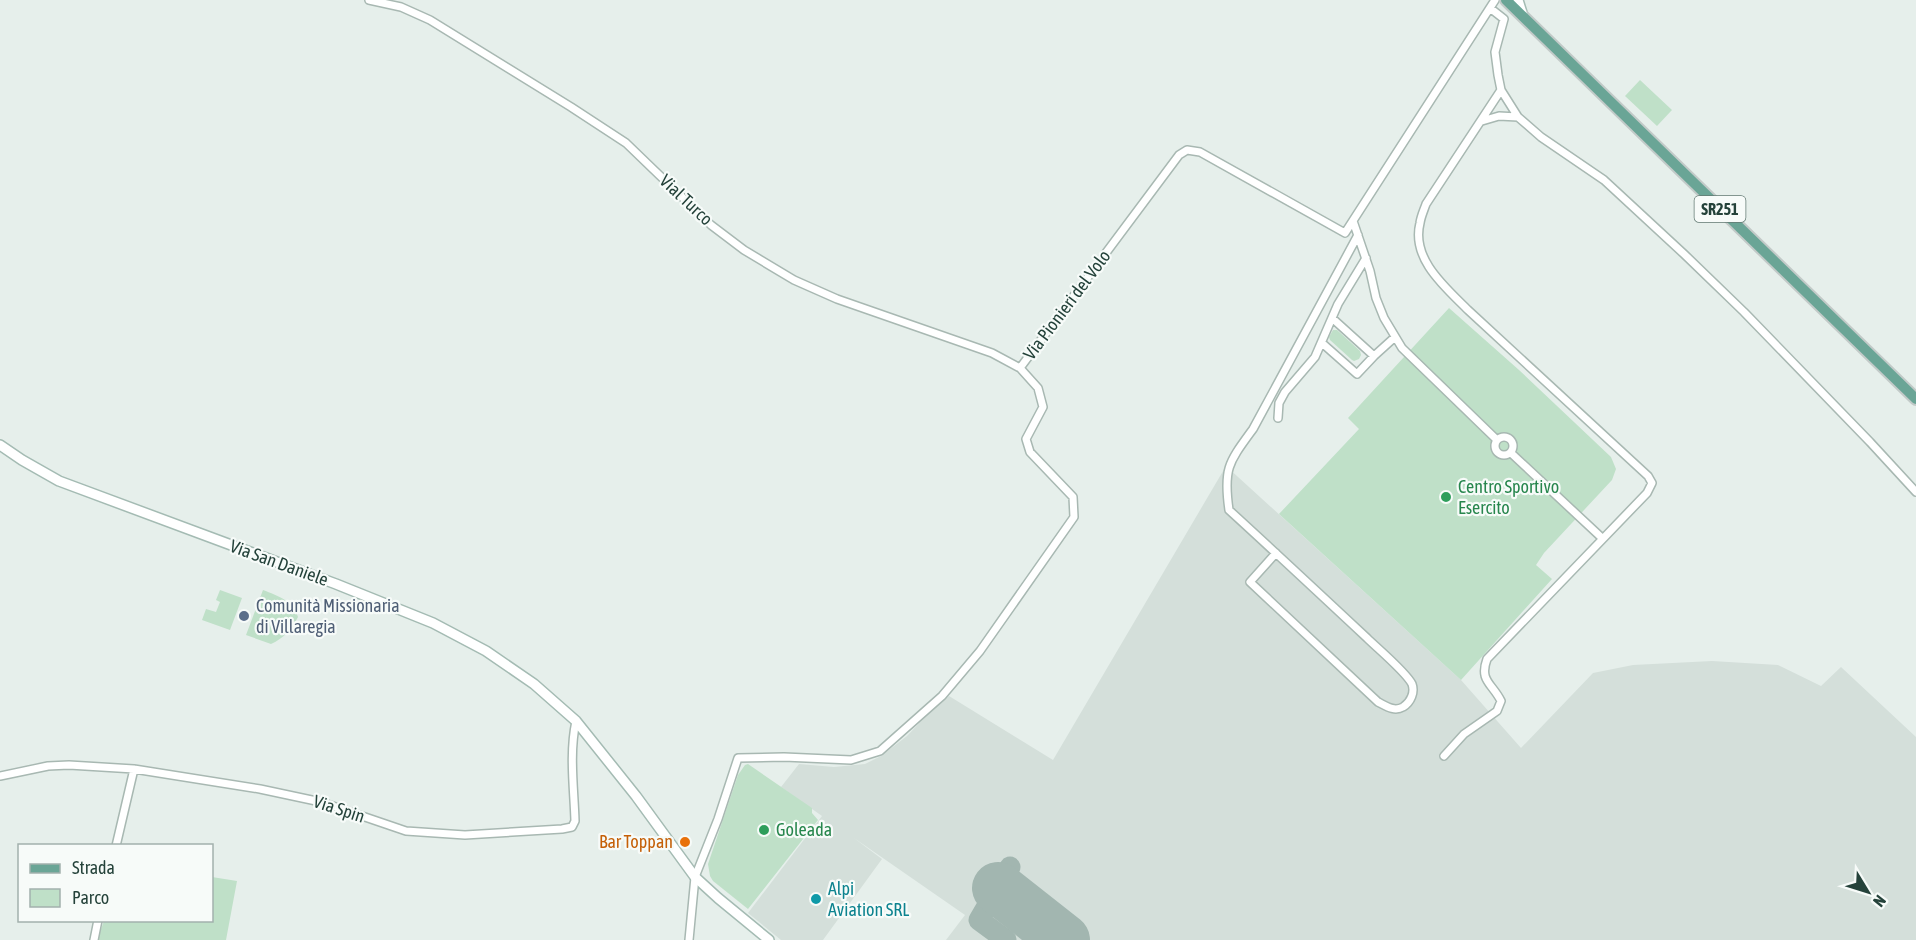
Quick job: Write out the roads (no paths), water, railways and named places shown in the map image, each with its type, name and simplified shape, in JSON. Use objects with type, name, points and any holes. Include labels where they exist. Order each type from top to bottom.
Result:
[{"type":"main road","name":"SR251","points":[[1506,0],[1916,399]]},
{"type":"street","name":"Vial Turco","points":[[369,0],[401,7],[429,20],[626,143],[711,225],[744,250],[794,280],[837,299],[992,353],[1020,368]]},
{"type":"street","points":[[1495,0],[1353,221],[1366,258],[1376,298],[1401,348],[1497,440]]},
{"type":"street","points":[[1518,0],[1524,18]]},
{"type":"street","points":[[1490,8],[1504,20],[1496,52],[1501,90],[1518,117],[1541,137],[1604,180],[1684,254],[1744,312],[1916,492]]},
{"type":"street","points":[[1444,756],[1464,734],[1497,711],[1501,701],[1486,681],[1483,670],[1487,659],[1647,493],[1652,483],[1648,476],[1440,282],[1424,260],[1419,243],[1419,224],[1426,204],[1501,90]]},
{"type":"street","points":[[1481,122],[1499,116],[1518,117]]},
{"type":"street","name":"Via Pionieri del Volo","points":[[695,877],[718,819],[738,758],[784,756],[851,760],[880,751],[942,696],[980,651],[1074,517],[1073,497],[1030,452],[1026,439],[1043,407],[1038,388],[1020,368],[1179,154],[1186,150],[1200,152],[1345,233],[1353,221]]},
{"type":"street","points":[[1276,554],[1250,582],[1378,702],[1388,708],[1398,710],[1407,705],[1412,698],[1413,687],[1409,680],[1276,554],[1229,510],[1226,476],[1233,458],[1253,429],[1358,235]]},
{"type":"street","points":[[1278,418],[1279,403],[1285,392],[1315,357],[1338,304],[1366,258]]},
{"type":"street","points":[[1332,318],[1374,356]]},
{"type":"street","points":[[1323,343],[1357,374],[1395,337]]},
{"type":"street","points":[[1502,437],[1510,439],[1514,447],[1511,453],[1505,456],[1497,452],[1495,446],[1497,440],[1502,437]]},
{"type":"street","name":"Via San Daniele","points":[[0,445],[21,460],[59,481],[336,584],[433,623],[486,651],[534,684],[576,721],[636,796],[695,877],[769,940]]},
{"type":"street","points":[[1511,453],[1602,538]]},
{"type":"street","name":"Via Spin","points":[[0,776],[48,766],[134,769],[260,789],[321,802],[406,831],[465,836],[562,830],[572,827],[575,821],[572,756],[576,721]]},
{"type":"street","points":[[116,844],[134,769]]},
{"type":"street","points":[[689,940],[695,877]]},
{"type":"street","points":[[94,940],[98,922]]},
{"type":"place","name":"Centro Sportivo Esercito","points":[[1446,497]]},
{"type":"place","name":"Comunità Missionaria di Villaregia","points":[[244,616]]},
{"type":"place","name":"Goleada","points":[[764,830]]},
{"type":"place","name":"Bar Toppan","points":[[685,842]]},
{"type":"place","name":"Alpi Aviation SRL","points":[[816,899]]}]
